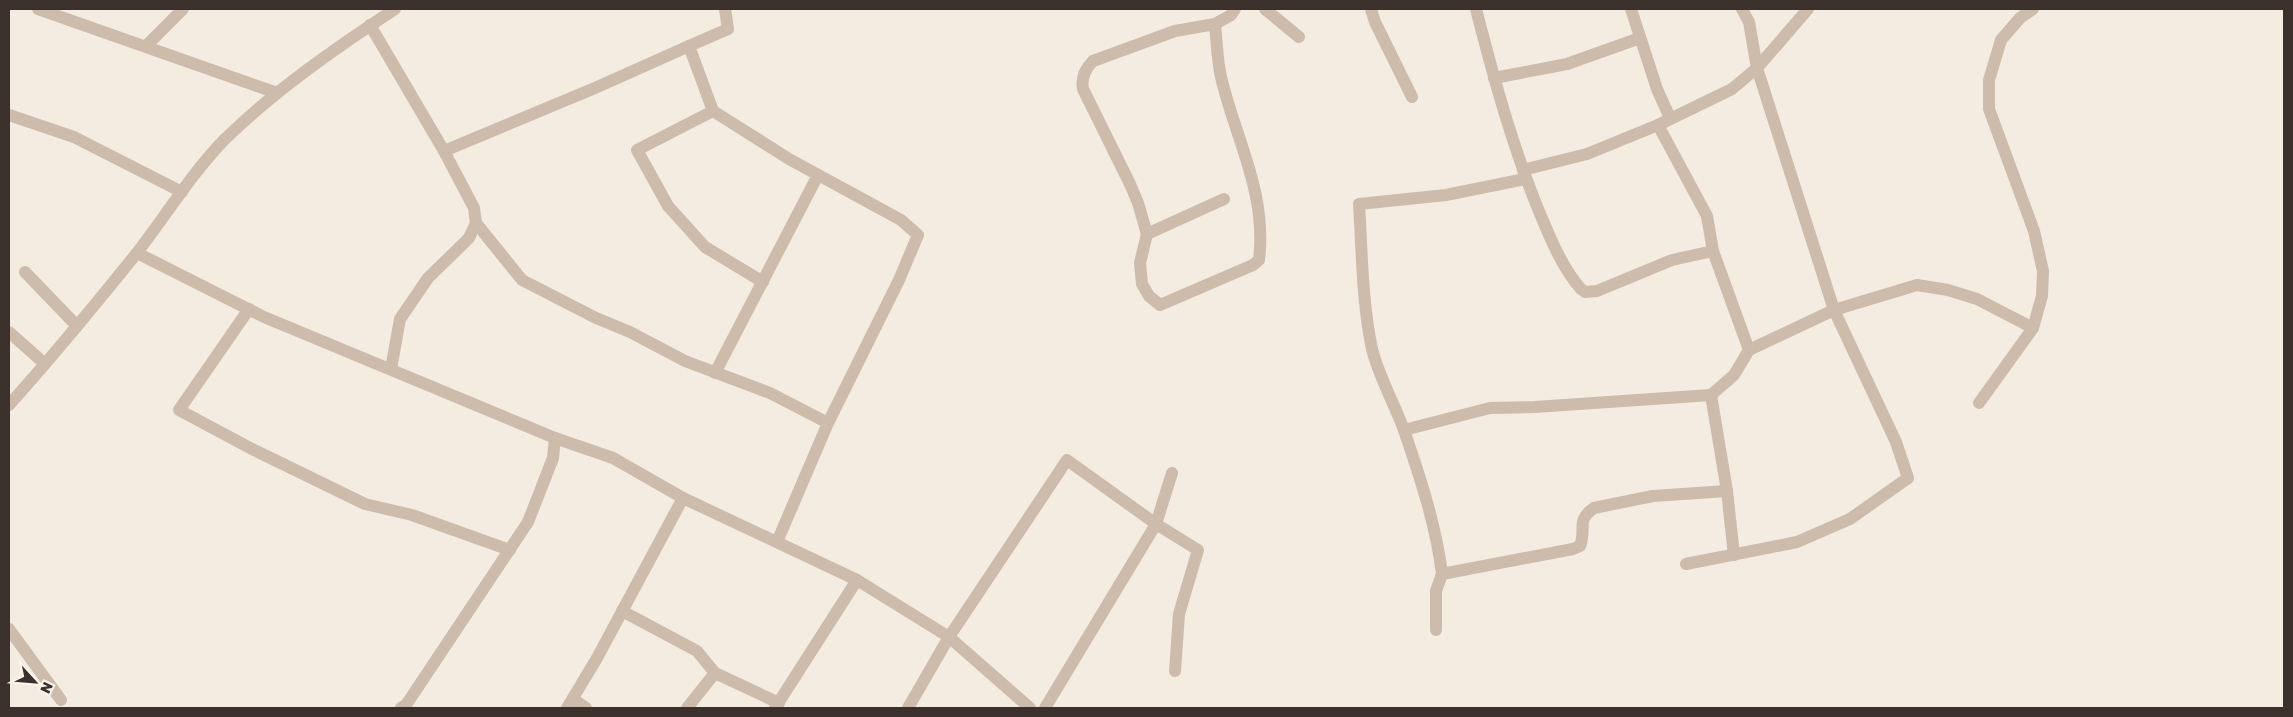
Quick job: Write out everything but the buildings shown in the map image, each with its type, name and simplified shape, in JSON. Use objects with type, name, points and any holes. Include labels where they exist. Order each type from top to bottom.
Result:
[{"type":"street","points":[[38,9],[277,93]]},
{"type":"street","points":[[146,46],[183,9]]},
{"type":"street","points":[[9,405],[77,326],[224,141],[277,93],[370,25],[396,9]]},
{"type":"street","points":[[444,151],[595,88],[728,29],[725,9]]},
{"type":"street","points":[[1215,24],[1221,80],[1247,158],[1260,220],[1259,260],[1252,265],[1160,305],[1148,296],[1142,284],[1139,270],[1147,234],[1130,184],[1083,89],[1084,73],[1093,61],[1175,31],[1215,24],[1231,15],[1235,9]]},
{"type":"street","points":[[1264,9],[1299,37]]},
{"type":"street","points":[[1371,9],[1375,22],[1412,97]]},
{"type":"street","points":[[1476,9],[1494,78],[1524,174],[1551,240],[1577,285],[1585,292],[1597,291],[1672,260],[1713,251]]},
{"type":"street","points":[[1631,9],[1657,89],[1670,118]]},
{"type":"street","points":[[1686,564],[1797,542],[1850,519],[1908,478],[1896,442],[1834,310],[1757,68],[1749,22],[1742,9]]},
{"type":"street","points":[[1436,630],[1436,591],[1442,574],[1439,549],[1404,430],[1372,350],[1364,296],[1359,204],[1446,195],[1524,174],[1587,154],[1658,125],[1732,89],[1757,68],[1808,9]]},
{"type":"street","points":[[1979,403],[2033,328],[2042,296],[2043,271],[2039,248],[1989,109],[1990,80],[2001,40],[2020,18],[2033,9]]},
{"type":"street","points":[[370,25],[444,151],[474,208],[476,223],[522,280],[685,361],[770,393],[828,423]]},
{"type":"street","points":[[1494,78],[1567,64],[1640,38]]},
{"type":"street","points":[[689,46],[713,111],[789,159],[902,220],[916,232],[918,238],[828,423],[777,542]]},
{"type":"street","points":[[713,111],[637,150],[668,206],[705,247],[763,282]]},
{"type":"street","points":[[9,115],[74,137],[182,192]]},
{"type":"street","points":[[1658,125],[1707,216],[1713,251],[1749,350]]},
{"type":"street","points":[[715,373],[818,175]]},
{"type":"street","points":[[1147,234],[1224,199]]},
{"type":"street","points":[[391,369],[400,319],[428,278],[469,238],[476,223]]},
{"type":"street","points":[[137,252],[249,309],[555,438],[613,458],[683,498],[857,580],[949,637],[1030,708]]},
{"type":"street","points":[[26,272],[77,326]]},
{"type":"street","points":[[1404,430],[1490,408],[1535,407],[1711,395],[1734,375],[1749,350],[1834,310],[1887,292],[1916,285],[1948,290],[1977,299],[2033,328]]},
{"type":"street","points":[[249,309],[179,410],[252,449],[365,504],[412,515],[510,550]]},
{"type":"street","points":[[9,332],[46,364]]},
{"type":"street","points":[[1711,395],[1727,491],[1734,555]]},
{"type":"street","points":[[406,707],[528,522],[553,458],[555,438]]},
{"type":"street","points":[[908,708],[949,637],[1067,460],[1156,524],[1198,550],[1179,614],[1175,671]]},
{"type":"street","points":[[1045,708],[1156,524],[1172,473]]},
{"type":"street","points":[[1442,574],[1564,551],[1580,546],[1583,538],[1581,522],[1586,513],[1594,508],[1653,496],[1727,491]]},
{"type":"street","points":[[586,708],[570,704],[683,498]]},
{"type":"street","points":[[622,611],[697,651],[715,673],[777,706],[857,580]]},
{"type":"street","points":[[9,629],[61,700]]},
{"type":"street","points":[[687,708],[715,673]]}]
